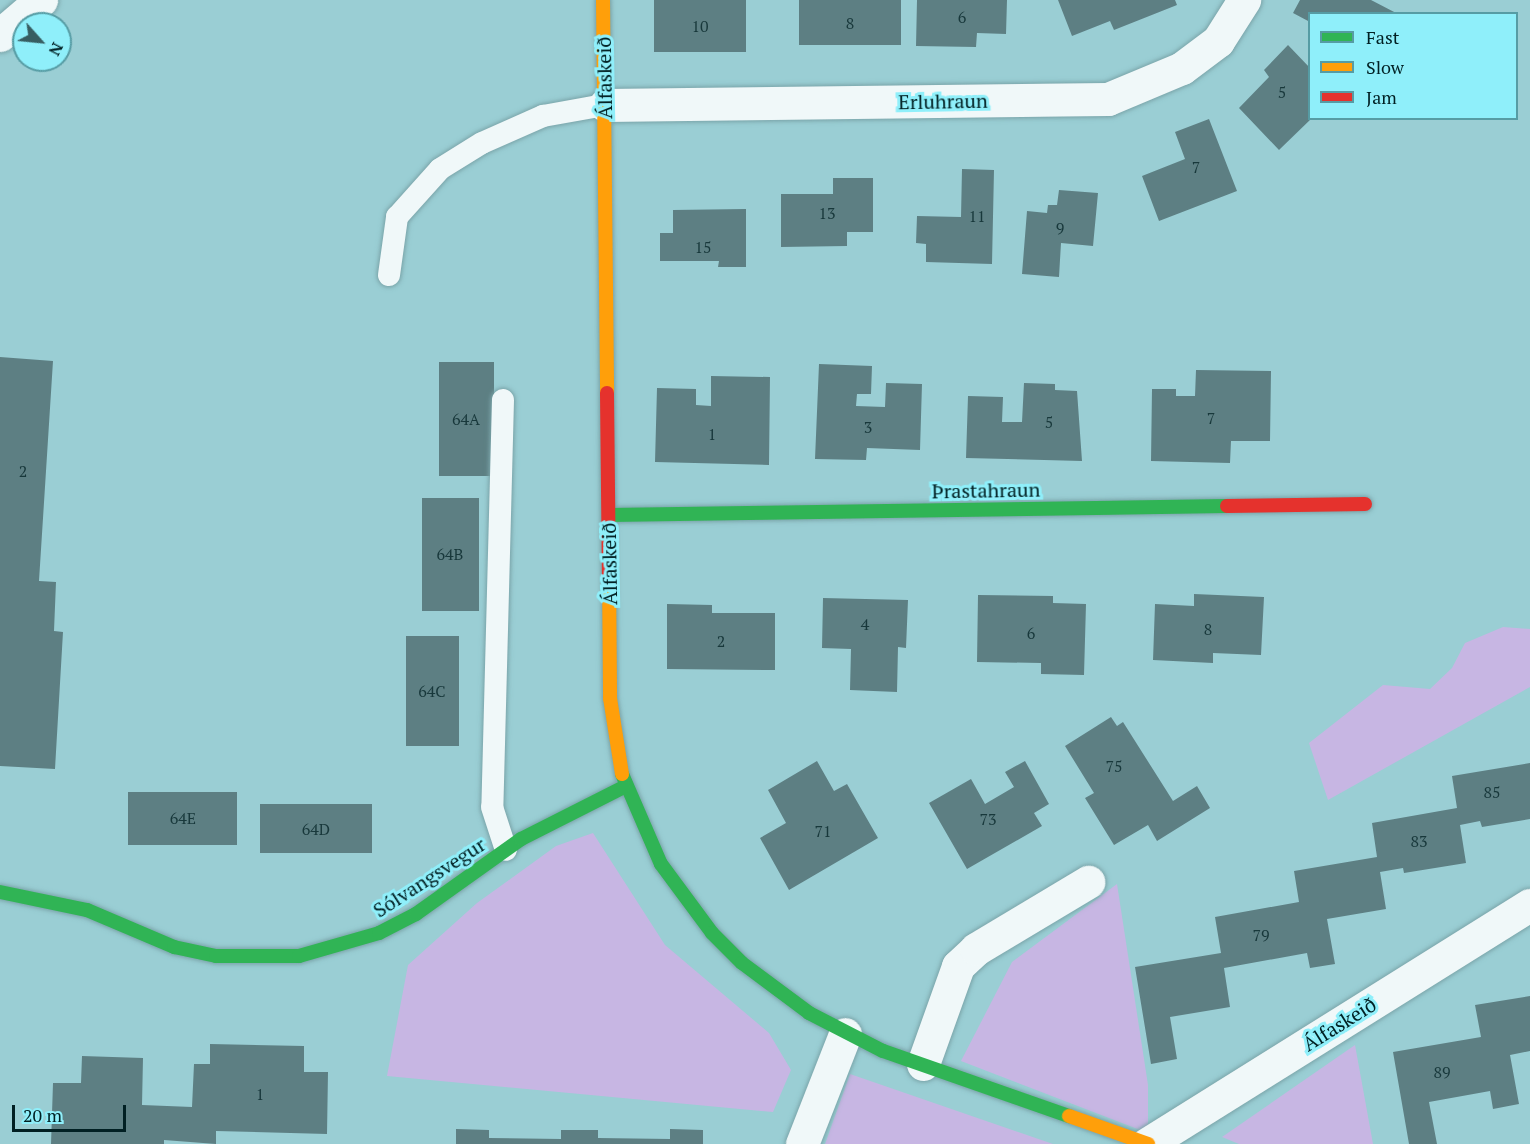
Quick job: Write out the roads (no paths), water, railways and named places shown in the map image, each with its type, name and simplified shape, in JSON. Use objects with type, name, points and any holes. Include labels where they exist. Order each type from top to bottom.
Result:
[{"type":"street","points":[[0,35],[41,0]]},
{"type":"street","name":"Álfaskeið","points":[[603,0],[610,698],[624,787],[661,864],[712,933],[774,990],[845,1034],[1148,1144],[1530,905]]},
{"type":"street","name":"Erluhraun","points":[[605,105],[1108,99],[1182,68],[1218,41],[1244,0]]},
{"type":"street","name":"Þrastahraun","points":[[609,515],[1365,504]]},
{"type":"street","name":"Sólvangsvegur","points":[[0,892],[87,910],[195,951],[257,959],[299,956],[379,933],[416,914],[506,850],[624,787]]},
{"type":"street","points":[[923,1064],[958,966],[976,949],[1089,882]]},
{"type":"street","points":[[802,1144],[845,1034]]},
{"type":"lane","points":[[389,275],[397,217],[440,169],[482,143],[543,116],[605,105]]},
{"type":"lane","points":[[502,400],[492,807],[506,850]]}]
